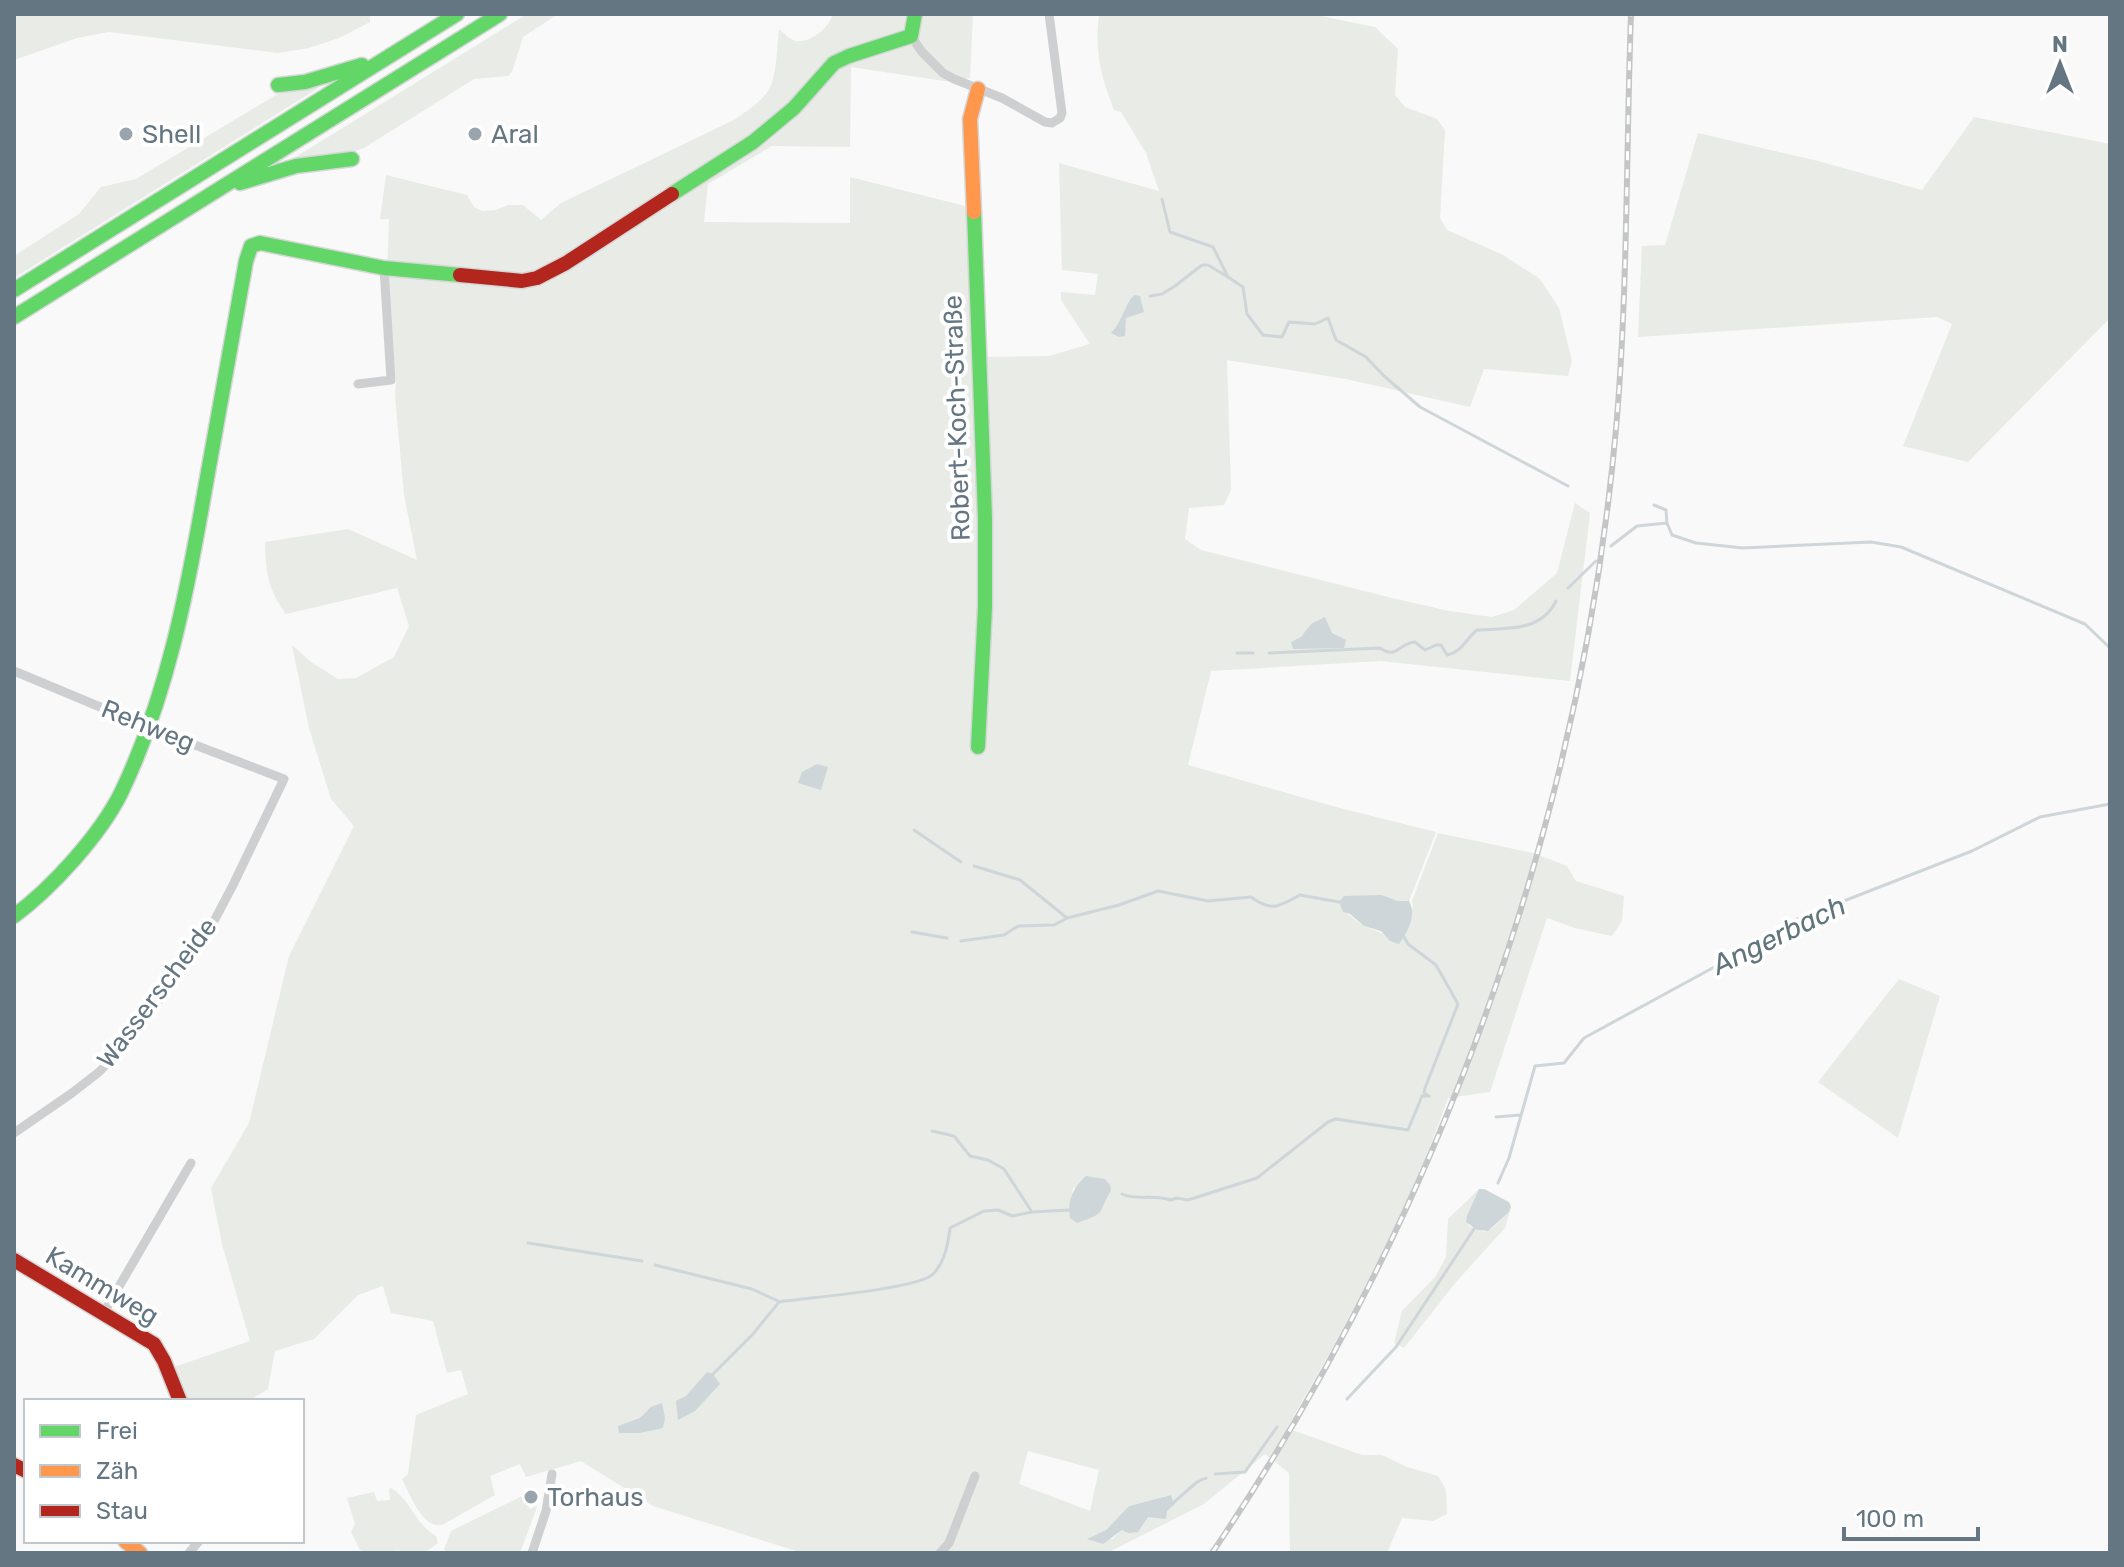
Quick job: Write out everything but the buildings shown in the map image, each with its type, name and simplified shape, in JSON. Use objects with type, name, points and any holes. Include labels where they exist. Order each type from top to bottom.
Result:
[{"type":"main road","points":[[14,290],[457,14]]},
{"type":"main road","points":[[14,317],[500,14]]},
{"type":"main road","points":[[14,916],[36,900],[86,846],[120,795],[148,727],[171,658],[188,587],[251,246],[260,243],[384,268],[522,281],[537,278],[553,271],[753,142],[794,108],[834,63],[911,36],[915,14]]},
{"type":"main road","points":[[278,85],[305,82],[354,66],[381,62]]},
{"type":"main road","name":"Robert-Koch-Straße","points":[[978,89],[970,119],[985,519],[985,607],[978,747]]},
{"type":"main road","points":[[221,188],[296,166],[352,159]]},
{"type":"main road","name":"Kammweg","points":[[14,1260],[154,1344],[179,1399]]},
{"type":"street","points":[[911,36],[943,73],[1002,98],[1045,122],[1057,121],[1062,113],[1049,14]]},
{"type":"street","points":[[358,384],[391,380],[384,268]]},
{"type":"street","name":"Rehweg","points":[[14,671],[284,779]]},
{"type":"street","name":"Wasserscheide","points":[[14,1133],[99,1072],[124,1046],[203,942],[284,779]]},
{"type":"street","points":[[103,1314],[191,1163]]},
{"type":"street","points":[[532,1553],[546,1511],[552,1474]]},
{"type":"street","points":[[940,1553],[949,1543],[975,1476]]},
{"type":"shaded area","points":[[14,14],[370,14],[370,22],[339,38],[309,48],[278,53],[109,32],[77,38],[14,60]]},
{"type":"shaded area","points":[[527,14],[558,14],[523,37],[508,76],[474,79],[364,148],[349,154],[281,166]]},
{"type":"shaded area","points":[[833,14],[973,14],[970,78],[944,81],[851,67],[850,147],[772,146],[708,184],[704,222],[850,223],[850,177],[965,206],[985,357],[1049,356],[1090,344],[1061,300],[1061,292],[1095,295],[1098,274],[1062,270],[1059,163],[1159,191],[1146,153],[1121,112],[1114,110],[1105,85],[1098,52],[1099,14],[1311,14],[1375,27],[1398,49],[1395,95],[1405,107],[1437,119],[1445,130],[1440,218],[1447,230],[1503,255],[1540,279],[1559,308],[1572,361],[1568,376],[1484,369],[1470,407],[1346,379],[1227,360],[1231,490],[1224,505],[1189,508],[1185,539],[1201,550],[1392,598],[1492,617],[1514,610],[1557,573],[1575,503],[1590,513],[1570,681],[1380,661],[1211,671],[1188,765],[1436,832],[1409,901],[1382,895],[1343,912],[1390,940],[1413,907],[1412,901],[1438,833],[1533,853],[1567,866],[1576,881],[1624,896],[1622,921],[1612,936],[1547,918],[1490,1092],[1448,1098],[1396,1225],[1287,1428],[1362,1455],[1382,1455],[1407,1467],[1438,1476],[1446,1490],[1447,1514],[1433,1521],[1402,1518],[1387,1553],[1290,1553],[1289,1473],[1265,1454],[1204,1504],[1107,1553],[803,1553],[653,1506],[581,1461],[526,1477],[520,1464],[490,1476],[495,1495],[442,1525],[435,1525],[423,1516],[402,1479],[408,1474],[416,1415],[468,1394],[461,1370],[447,1373],[433,1321],[391,1313],[383,1286],[358,1295],[314,1339],[275,1351],[268,1389],[254,1399],[185,1399],[171,1368],[250,1341],[222,1244],[211,1188],[249,1123],[289,956],[354,826],[331,799],[309,728],[292,645],[338,679],[356,678],[394,657],[409,626],[397,588],[286,614],[271,588],[265,553],[265,542],[348,529],[417,560],[404,495],[395,396],[387,274],[389,219],[380,219],[386,175],[467,195],[474,207],[482,211],[523,205],[541,220],[561,203],[734,120],[752,107],[771,85],[779,29],[792,39],[802,41],[824,29]],"holes":[[[1073,1188],[1111,1191],[1106,1200],[1069,1210]],[[1028,1451],[1099,1470],[1090,1511],[1019,1484]],[[1170,1495],[1148,1517],[1122,1530],[1112,1539],[1088,1539],[1106,1530],[1129,1506]]]},
{"type":"shaded area","points":[[318,86],[14,278],[14,256],[79,214],[101,187],[136,179],[276,95]]},
{"type":"shaded area","points":[[1974,117],[2110,144],[2110,318],[1968,462],[1903,446],[1952,324],[1937,317],[1638,337],[1642,246],[1665,245],[1698,133],[1818,161],[1922,190]]},
{"type":"shaded area","points":[[1134,295],[1140,296],[1144,312],[1126,318],[1125,336],[1119,337],[1111,333]]},
{"type":"shaded area","points":[[1325,617],[1332,633],[1346,640],[1344,648],[1293,649],[1291,642],[1301,637],[1311,624]]},
{"type":"shaded area","points":[[817,764],[828,767],[821,790],[798,783],[802,772]]},
{"type":"shaded area","points":[[1382,895],[1409,901],[1411,906],[1410,923],[1399,944],[1343,912],[1339,902],[1344,896]]},
{"type":"shaded area","points":[[1899,979],[1940,996],[1898,1138],[1818,1082]]},
{"type":"shaded area","points":[[1086,1176],[1105,1179],[1111,1191],[1097,1214],[1077,1223],[1070,1218],[1070,1200]]},
{"type":"shaded area","points":[[1479,1189],[1468,1225],[1487,1231],[1511,1207],[1505,1228],[1456,1282],[1404,1348],[1394,1343],[1402,1311],[1435,1277],[1446,1257],[1448,1219]]},
{"type":"shaded area","points":[[1479,1189],[1509,1202],[1511,1207],[1488,1231],[1477,1230],[1466,1222]]},
{"type":"shaded area","points":[[707,1372],[713,1374],[720,1384],[695,1411],[678,1420],[676,1401],[686,1396]]},
{"type":"shaded area","points":[[662,1403],[663,1428],[619,1433],[618,1426],[640,1418],[651,1407]]},
{"type":"shaded area","points":[[391,1488],[422,1525],[436,1536],[438,1543],[424,1553],[360,1550],[351,1532],[355,1524],[347,1498],[374,1492],[377,1501],[390,1500]]},
{"type":"shaded area","points":[[1171,1495],[1174,1505],[1167,1511],[1166,1519],[1148,1517],[1138,1532],[1122,1530],[1103,1544],[1087,1539],[1106,1530],[1129,1506]]},
{"type":"shaded area","points":[[522,1496],[530,1509],[537,1507],[520,1553],[447,1553],[444,1549],[451,1531]]},
{"type":"waterway","points":[[1162,199],[1170,232],[1213,247],[1228,277],[1243,287],[1247,314],[1263,335],[1282,337],[1289,322],[1315,324],[1328,318],[1336,340],[1366,357],[1420,407],[1568,486]]},
{"type":"waterway","points":[[1150,296],[1162,294],[1202,265],[1208,265],[1228,277]]},
{"type":"waterway","points":[[1654,505],[1666,510],[1672,535],[1696,543],[1743,548],[1871,542],[1901,547],[2085,624],[2110,648]]},
{"type":"waterway","points":[[1611,546],[1637,526],[1667,523]]},
{"type":"waterway","points":[[1568,588],[1596,561]]},
{"type":"waterway","points":[[1269,653],[1380,648],[1395,652],[1415,642],[1425,650],[1441,645],[1447,655],[1460,648],[1477,630],[1532,623],[1550,611],[1556,601]]},
{"type":"waterway","points":[[1237,653],[1253,653]]},
{"type":"waterway","name":"Angerbach","points":[[1498,1183],[1509,1158],[1535,1066],[1564,1063],[1584,1038],[1795,920],[1972,851],[2040,817],[2110,804]]},
{"type":"waterway","points":[[914,830],[961,862]]},
{"type":"waterway","points":[[974,866],[1020,880],[1067,918],[1158,891],[1208,901],[1251,897],[1270,906],[1281,905],[1300,895],[1339,902]]},
{"type":"waterway","points":[[961,941],[1004,935],[1018,926],[1054,925],[1067,918]]},
{"type":"waterway","points":[[912,932],[947,938]]},
{"type":"waterway","name":"Angerbach","points":[[1122,1194],[1188,1200],[1257,1178],[1336,1119],[1408,1130],[1422,1096],[1429,1096],[1424,1093],[1425,1088],[1458,1004],[1436,965],[1408,944],[1404,937]]},
{"type":"waterway","name":"Angerbach","points":[[1496,1117],[1520,1115]]},
{"type":"waterway","points":[[932,1131],[954,1136],[970,1156],[988,1160],[1004,1169],[1032,1212]]},
{"type":"waterway","name":"Angerbach","points":[[713,1374],[753,1334],[779,1302],[885,1288],[923,1279],[933,1274],[940,1264],[950,1228],[984,1211],[998,1210],[1012,1216],[1069,1210]]},
{"type":"waterway","points":[[1347,1399],[1396,1347],[1476,1226]]},
{"type":"waterway","points":[[528,1243],[642,1261]]},
{"type":"waterway","points":[[655,1265],[752,1289],[778,1301]]},
{"type":"waterway","points":[[1215,1474],[1245,1472],[1277,1427]]},
{"type":"waterway","points":[[1173,1503],[1206,1478]]},
{"type":"railway","points":[[1212,1553],[1292,1426],[1365,1293],[1429,1157],[1485,1016],[1532,873],[1569,727],[1598,579],[1616,429],[1625,273],[1631,14]]},
{"type":"traffic: fast","points":[[14,290],[457,14]]},
{"type":"traffic: fast","points":[[14,317],[500,14]]},
{"type":"traffic: fast","points":[[672,194],[753,142],[794,108],[834,63],[911,36],[915,14]]},
{"type":"traffic: fast","points":[[278,85],[305,82],[362,65]]},
{"type":"traffic: fast","points":[[240,183],[296,166],[352,159]]},
{"type":"traffic: fast","points":[[974,212],[985,519],[985,607],[978,747]]},
{"type":"traffic: fast","points":[[14,916],[59,876],[101,826],[121,793],[151,720],[183,606],[251,246],[260,243],[384,268],[460,275]]},
{"type":"traffic: slow","points":[[974,212],[970,119],[978,89]]},
{"type":"traffic: slow","points":[[128,1543],[140,1553]]},
{"type":"traffic: jam","points":[[460,275],[522,281],[537,278],[566,263],[672,194]]},
{"type":"traffic: jam","points":[[14,1260],[154,1344],[179,1399]]},
{"type":"traffic: jam","points":[[14,1465],[24,1470]]},
{"type":"place","name":"Shell","points":[[126,134]]},
{"type":"place","name":"Aral","points":[[475,134]]},
{"type":"place","name":"Torhaus","points":[[531,1497]]}]
